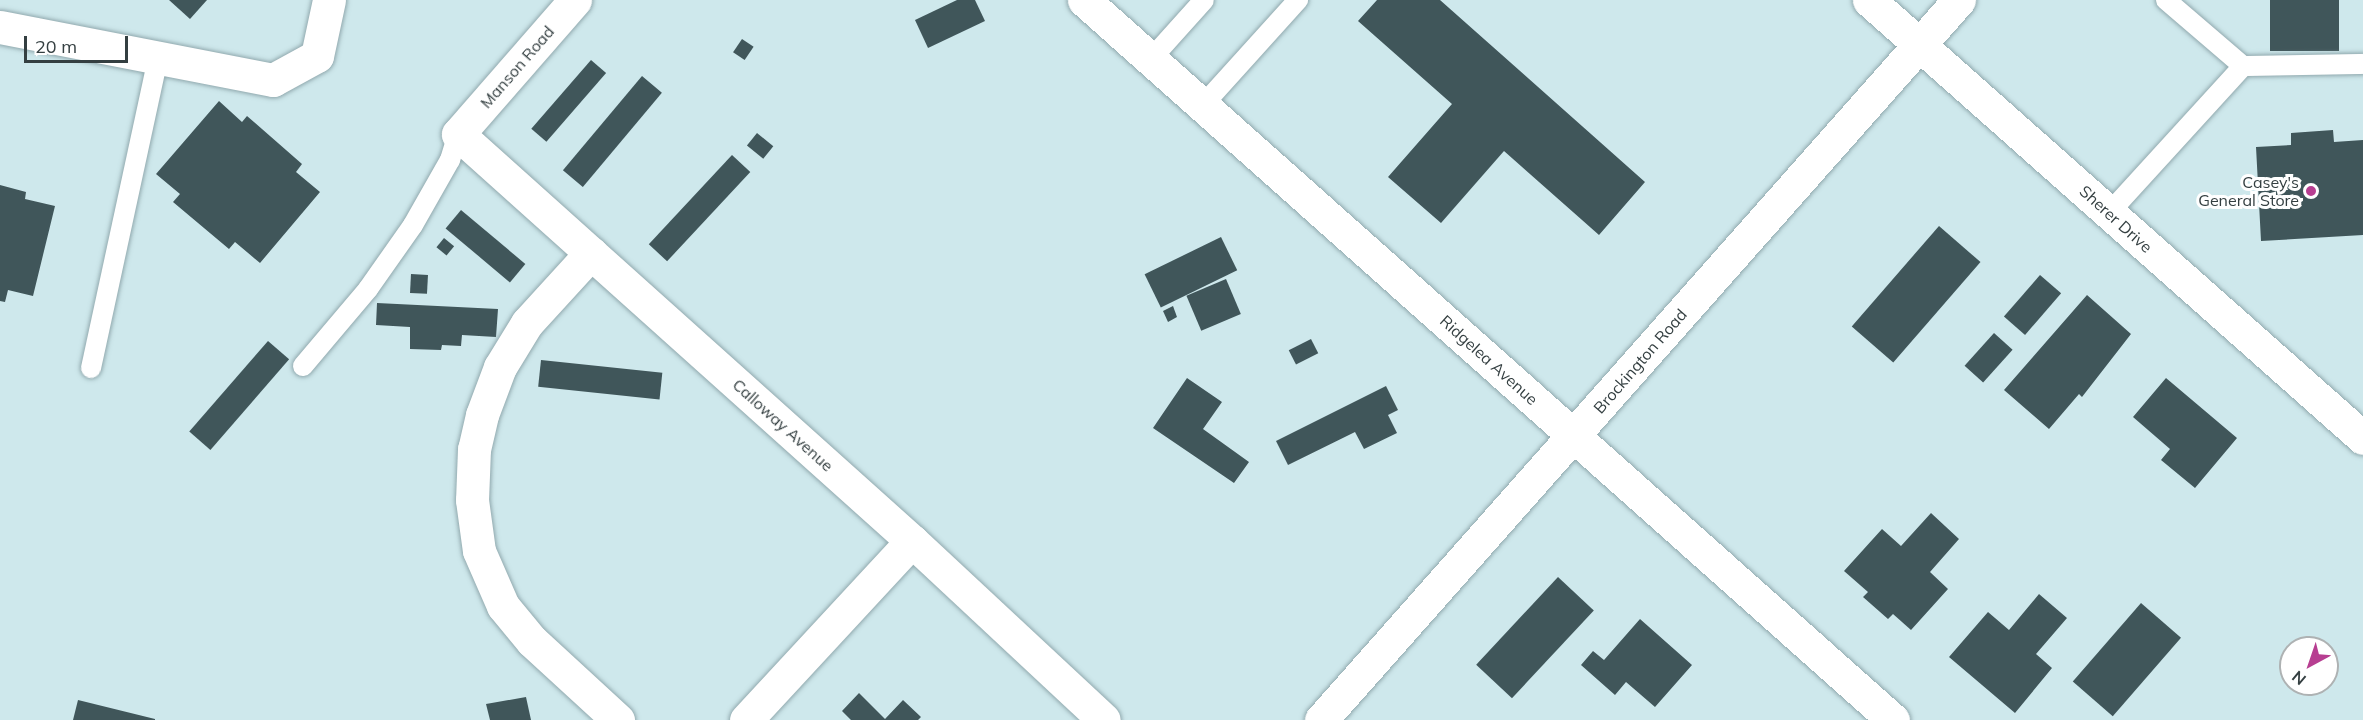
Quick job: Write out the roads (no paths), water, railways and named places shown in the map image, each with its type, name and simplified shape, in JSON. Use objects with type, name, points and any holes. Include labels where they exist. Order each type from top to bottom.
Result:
[{"type":"street","points":[[0,27],[273,80],[317,56],[329,0]]},
{"type":"street","name":"Manson Road","points":[[458,134],[575,0]]},
{"type":"street","name":"Ridgelea Avenue","points":[[1084,0],[1893,720]]},
{"type":"street","name":"Sherer Drive","points":[[1869,0],[2363,438]]},
{"type":"street","name":"Brockington Road","points":[[1320,720],[1959,0]]},
{"type":"street","name":"Calloway Avenue","points":[[458,134],[912,541],[1104,720]]},
{"type":"street","points":[[591,253],[527,323],[500,367],[482,415],[474,449],[472,500],[479,551],[503,606],[532,641],[618,720]]},
{"type":"street","points":[[746,720],[912,541]]},
{"type":"lane","points":[[1151,59],[1204,0]]},
{"type":"lane","points":[[1203,105],[1298,0]]},
{"type":"lane","points":[[2166,0],[2243,66],[2363,64]]},
{"type":"lane","points":[[91,368],[158,58]]},
{"type":"lane","points":[[2109,213],[2243,66]]},
{"type":"lane","points":[[303,366],[368,290],[413,225],[450,160],[458,134]]},
{"type":"place","name":"Casey's General Store","points":[[2311,191]]}]
